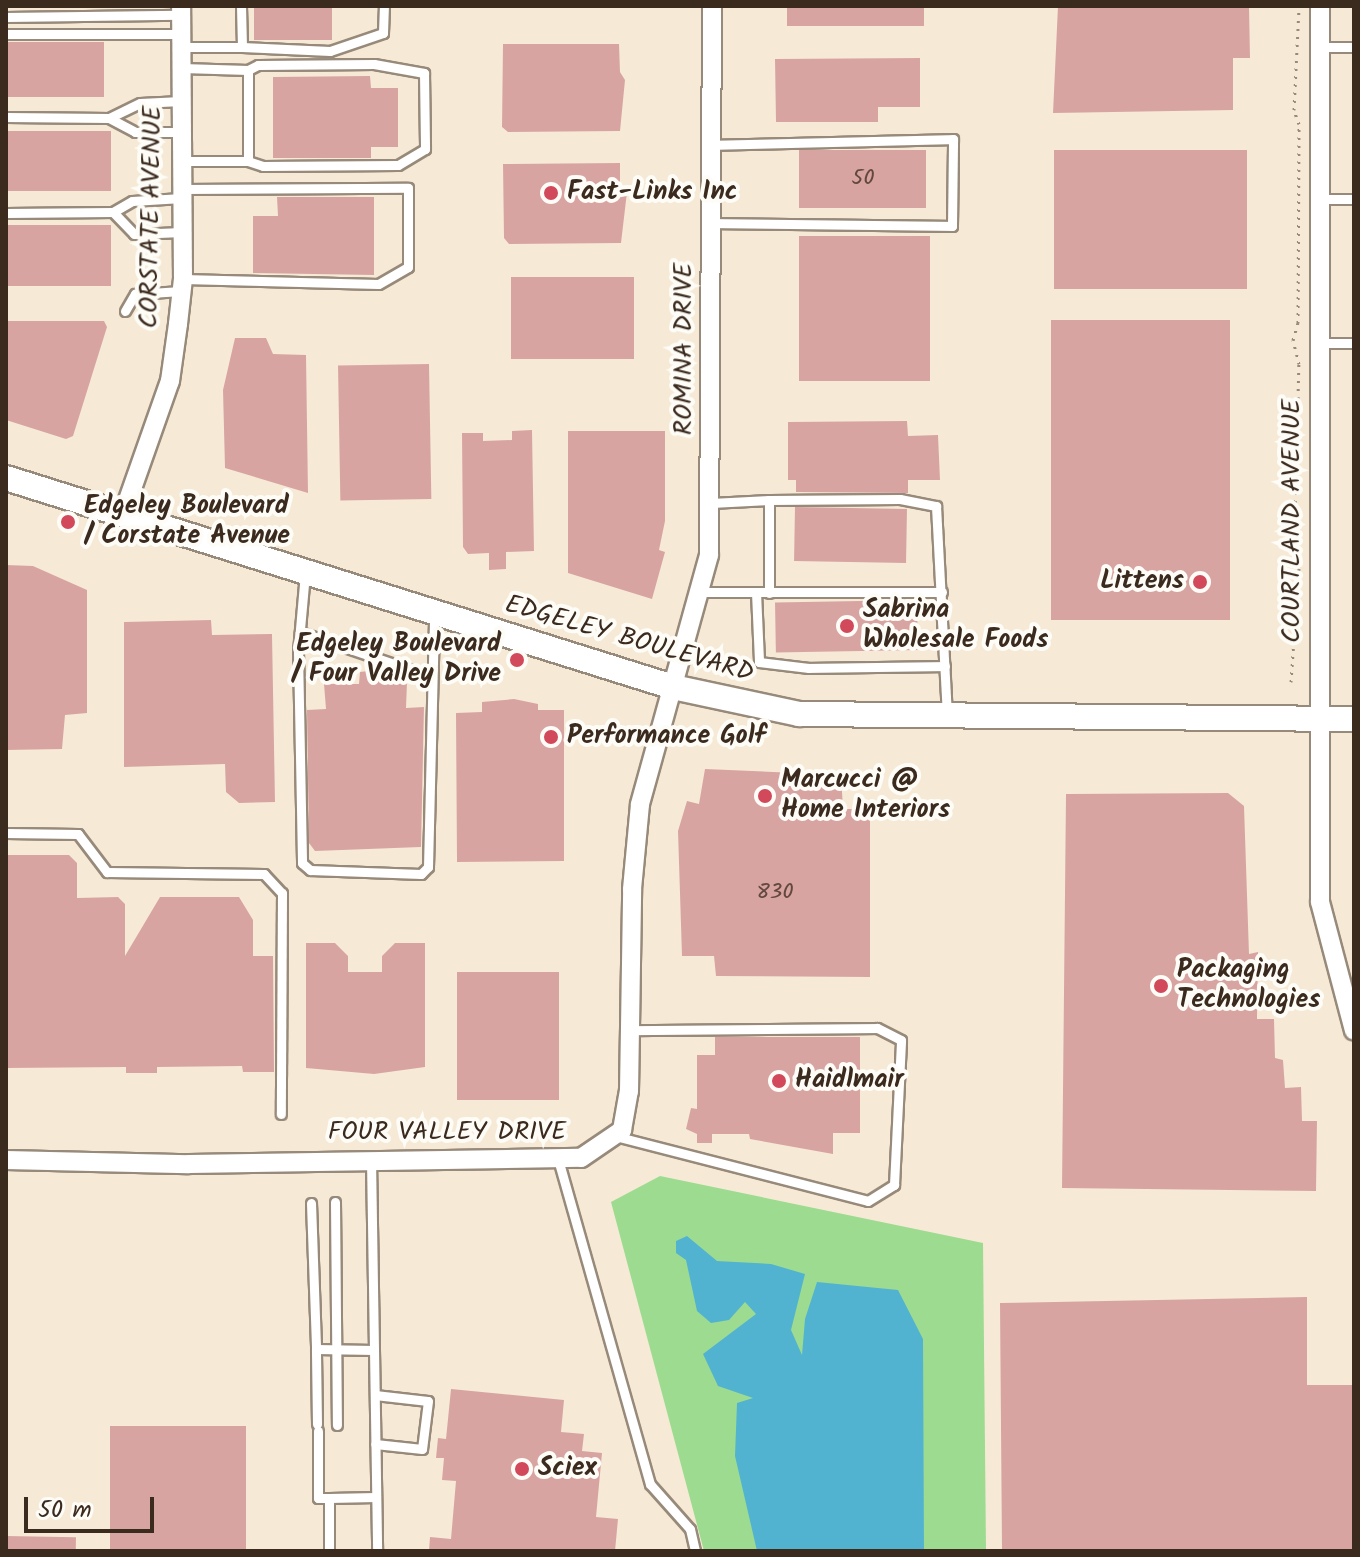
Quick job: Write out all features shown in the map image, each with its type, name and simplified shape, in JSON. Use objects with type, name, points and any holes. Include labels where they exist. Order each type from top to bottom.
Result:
[{"type":"street","name":"ROMINA DRIVE","points":[[673,687],[709,555],[712,6]]},
{"type":"street","name":"COURTLAND AVENUE","points":[[1320,6],[1320,902],[1354,1031]]},
{"type":"street","name":"CORSTATE AVENUE","points":[[122,517],[170,381],[182,285],[181,10]]},
{"type":"street","name":"EDGELEY BOULEVARD","points":[[6,478],[122,517],[673,687],[799,714],[947,718],[1354,719]]},
{"type":"street","points":[[615,1136],[622,1130],[629,1091],[632,889],[640,804],[673,687]]},
{"type":"street","name":"FOUR VALLEY DRIVE","points":[[6,1160],[189,1164],[581,1158],[615,1136]]},
{"type":"lane","points":[[241,6],[242,47]]},
{"type":"lane","points":[[6,34],[181,40],[242,47],[330,51],[383,33],[384,6]]},
{"type":"lane","points":[[6,17],[181,10]]},
{"type":"lane","points":[[1320,47],[1354,47]]},
{"type":"lane","points":[[181,68],[248,70],[258,65],[374,64],[424,73],[425,134],[425,149],[398,165],[263,166],[248,161],[182,161]]},
{"type":"lane","points":[[248,70],[248,161]]},
{"type":"lane","points":[[6,117],[109,118],[140,103],[181,101]]},
{"type":"lane","points":[[109,118],[135,132],[181,132]]},
{"type":"lane","points":[[711,145],[953,139],[952,226],[711,223]]},
{"type":"lane","points":[[6,213],[113,212],[132,201],[182,194],[408,188],[408,267],[378,284],[182,285],[135,294],[125,311]]},
{"type":"lane","points":[[1320,199],[1354,199]]},
{"type":"lane","points":[[113,212],[134,234],[182,232]]},
{"type":"lane","points":[[1320,343],[1354,343]]},
{"type":"lane","points":[[711,503],[900,499],[936,506],[947,718]]},
{"type":"lane","points":[[769,500],[769,593]]},
{"type":"lane","points":[[305,573],[300,632],[302,863],[310,870],[421,874],[428,867],[429,676],[434,613]]},
{"type":"lane","points":[[699,592],[942,592]]},
{"type":"lane","points":[[756,592],[759,662],[809,668],[945,666]]},
{"type":"lane","points":[[300,632],[429,676]]},
{"type":"lane","points":[[6,833],[78,834],[107,872],[264,874],[282,893],[281,1114]]},
{"type":"lane","points":[[615,1136],[868,1201],[894,1185],[901,1040],[877,1028],[630,1030]]},
{"type":"lane","points":[[558,1158],[650,1484],[690,1529],[695,1551]]},
{"type":"lane","points":[[371,1159],[377,1551]]},
{"type":"lane","points":[[335,1202],[337,1425]]},
{"type":"lane","points":[[311,1203],[318,1498],[376,1497]]},
{"type":"lane","points":[[316,1349],[374,1350]]},
{"type":"lane","points":[[375,1395],[428,1401],[422,1449],[375,1444]]},
{"type":"lane","points":[[329,1498],[329,1551]]},
{"type":"path","points":[[1291,682],[1299,568],[1294,550],[1299,364],[1293,340],[1298,323],[1299,124],[1294,110],[1299,6]]},
{"type":"green space","points":[[660,1176],[983,1243],[986,1551],[704,1551],[611,1202]]},
{"type":"water","points":[[687,1236],[717,1261],[771,1264],[805,1274],[791,1330],[802,1355],[805,1319],[817,1282],[898,1290],[923,1339],[924,1551],[757,1551],[735,1456],[737,1403],[753,1398],[718,1386],[703,1354],[756,1314],[745,1302],[729,1320],[711,1323],[697,1311],[686,1260],[676,1253],[676,1241]]},
{"type":"building","points":[[254,6],[332,6],[332,40],[254,40]]},
{"type":"building","points":[[787,6],[924,6],[924,26],[787,26]]},
{"type":"building","points":[[1058,6],[1249,6],[1250,58],[1233,58],[1233,110],[1053,113]]},
{"type":"building","points":[[6,42],[104,42],[104,97],[6,97]]},
{"type":"building","points":[[503,44],[619,44],[620,72],[625,80],[620,131],[508,132],[502,127]]},
{"type":"building","points":[[920,58],[920,107],[878,107],[878,122],[776,122],[775,59]]},
{"type":"building","points":[[370,76],[371,88],[398,88],[398,147],[371,147],[371,158],[273,158],[273,77]]},
{"type":"building","points":[[6,131],[111,131],[111,191],[6,191]]},
{"type":"building","points":[[799,150],[926,150],[926,208],[799,208]]},
{"type":"building","points":[[1054,150],[1247,150],[1247,289],[1054,289]]},
{"type":"building","points":[[620,163],[620,192],[627,192],[621,243],[509,244],[504,238],[503,164]]},
{"type":"building","points":[[277,197],[374,197],[374,275],[253,273],[253,216],[278,216]]},
{"type":"building","points":[[6,225],[111,225],[111,286],[6,286]]},
{"type":"building","points":[[799,236],[930,236],[930,381],[799,381]]},
{"type":"building","points":[[511,277],[634,277],[634,359],[511,359]]},
{"type":"building","points":[[1051,320],[1230,320],[1230,620],[1051,620]]},
{"type":"building","points":[[6,321],[104,321],[107,327],[73,436],[66,439],[6,420]]},
{"type":"building","points":[[235,338],[266,338],[273,354],[306,355],[308,493],[225,468],[223,390]]},
{"type":"building","points":[[429,364],[431,499],[340,501],[338,366]]},
{"type":"building","points":[[907,421],[908,436],[938,435],[940,480],[908,480],[908,493],[796,492],[796,480],[788,480],[788,422]]},
{"type":"building","points":[[532,430],[534,551],[506,552],[506,569],[489,570],[489,553],[468,554],[463,547],[462,433],[483,433],[483,441],[512,440],[512,431]]},
{"type":"building","points":[[568,431],[665,431],[665,521],[659,550],[665,552],[652,599],[568,573]]},
{"type":"building","points":[[795,507],[907,509],[906,563],[794,561]]},
{"type":"building","points":[[6,565],[33,566],[87,590],[87,713],[65,715],[62,749],[6,750]]},
{"type":"building","name":"Sabrina Wholesale Foods","points":[[917,600],[918,650],[776,652],[775,602]]},
{"type":"building","points":[[211,620],[212,635],[272,634],[275,802],[239,803],[226,792],[225,764],[124,767],[124,622]]},
{"type":"building","points":[[368,671],[407,682],[406,708],[424,707],[421,847],[315,851],[309,843],[307,710],[326,709],[324,684],[359,684],[360,672]]},
{"type":"building","points":[[514,699],[538,704],[538,710],[564,710],[564,861],[457,862],[456,713],[482,712],[482,702]]},
{"type":"building","points":[[705,769],[841,775],[843,809],[870,809],[870,977],[716,976],[714,956],[682,956],[678,831],[687,801],[699,804]]},
{"type":"building","name":"Packaging Technologies","points":[[1228,793],[1244,806],[1249,954],[1258,952],[1257,1019],[1274,1019],[1275,1058],[1283,1060],[1285,1088],[1301,1087],[1302,1121],[1317,1121],[1316,1191],[1062,1188],[1066,794]]},
{"type":"building","points":[[6,855],[69,855],[77,863],[77,898],[118,897],[125,904],[125,956],[160,897],[239,897],[253,920],[253,956],[273,956],[274,1072],[243,1072],[242,1066],[157,1067],[157,1073],[126,1073],[126,1067],[6,1068]]},
{"type":"building","points":[[306,943],[335,943],[348,956],[348,972],[382,972],[382,956],[395,943],[425,943],[425,1067],[374,1074],[306,1068]]},
{"type":"building","points":[[457,972],[559,972],[559,1100],[457,1100]]},
{"type":"building","name":"Haidlmair","points":[[715,1037],[860,1037],[860,1133],[833,1133],[833,1154],[750,1139],[749,1134],[712,1134],[712,1143],[697,1143],[697,1134],[686,1129],[691,1108],[697,1109],[697,1055],[715,1055]]},
{"type":"building","points":[[1307,1297],[1307,1385],[1354,1385],[1354,1551],[1002,1551],[1000,1303]]},
{"type":"building","name":"Sciex","points":[[451,1389],[564,1400],[561,1432],[584,1434],[582,1451],[602,1453],[596,1517],[618,1519],[615,1551],[429,1551],[430,1537],[451,1539],[456,1481],[442,1480],[444,1458],[436,1458],[438,1438],[446,1439]]},
{"type":"building","points":[[110,1426],[246,1426],[246,1551],[110,1551]]},
{"type":"building","points":[[6,1536],[76,1537],[76,1551],[6,1551]]},
{"type":"place","name":"Fast-Links Inc","points":[[551,193]]},
{"type":"place","name":"Edgeley Boulevard / Corstate Avenue","points":[[68,522]]},
{"type":"place","name":"Littens","points":[[1200,582]]},
{"type":"place","name":"Sabrina Wholesale Foods","points":[[847,626]]},
{"type":"place","name":"Edgeley Boulevard / Four Valley Drive","points":[[517,660]]},
{"type":"place","name":"Performance Golf","points":[[551,737]]},
{"type":"place","name":"Marcucci @ Home Interiors","points":[[765,796]]},
{"type":"place","name":"Packaging Technologies","points":[[1161,986]]},
{"type":"place","name":"Haidlmair","points":[[779,1081]]},
{"type":"place","name":"Sciex","points":[[522,1469]]}]
